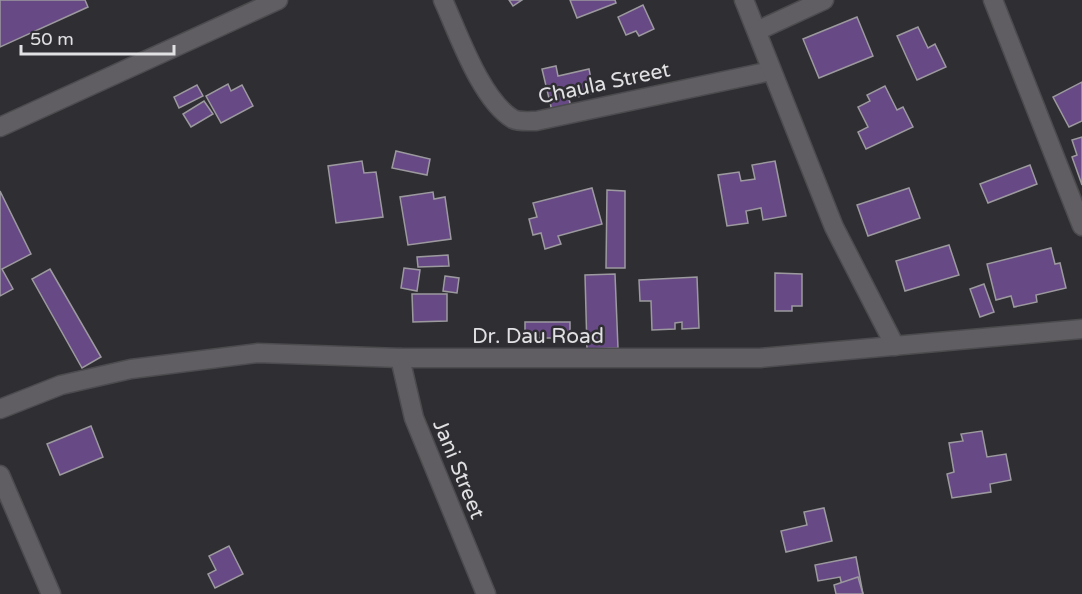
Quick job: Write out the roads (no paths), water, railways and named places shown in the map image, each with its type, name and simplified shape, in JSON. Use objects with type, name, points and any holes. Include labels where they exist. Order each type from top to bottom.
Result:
[{"type":"street","points":[[0,127],[278,0]]},
{"type":"street","name":"Chaula Street","points":[[442,0],[476,72],[499,108],[515,120],[536,121],[771,71]]},
{"type":"street","points":[[744,0],[834,227],[896,346]]},
{"type":"street","points":[[757,31],[824,0]]},
{"type":"street","points":[[993,0],[1082,226]]},
{"type":"street","name":"Dr. Dau Road","points":[[0,409],[71,382],[132,369],[247,355],[400,358],[760,358],[1082,329]]},
{"type":"street","name":"Jani Street","points":[[400,358],[414,418],[486,594]]},
{"type":"street","points":[[0,475],[51,594]]}]
